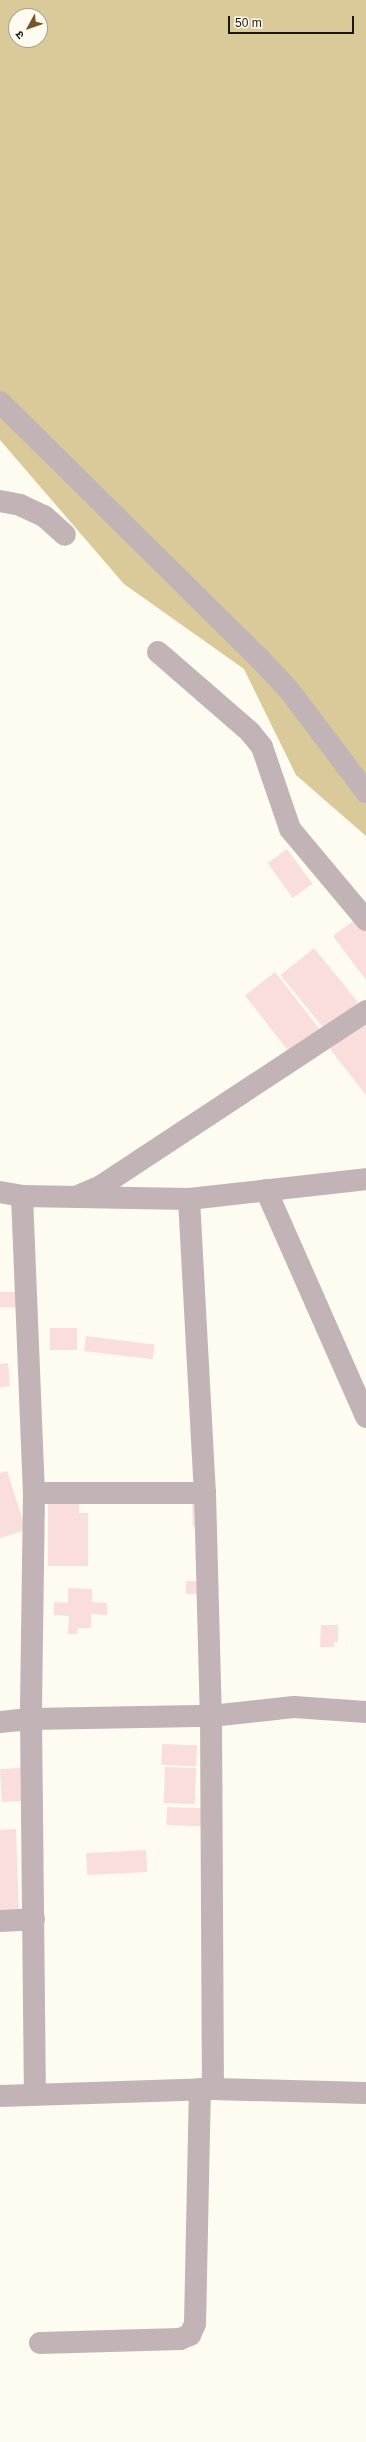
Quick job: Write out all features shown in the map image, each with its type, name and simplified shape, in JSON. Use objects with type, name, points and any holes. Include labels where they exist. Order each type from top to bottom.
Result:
[{"type":"street","points":[[0,402],[260,659],[289,690],[366,792]]},
{"type":"street","points":[[0,501],[20,505],[44,516],[65,535]]},
{"type":"street","points":[[158,652],[250,732],[262,747],[290,829],[366,920]]},
{"type":"street","points":[[73,1198],[101,1186],[366,1011]]},
{"type":"street","points":[[0,1192],[22,1196],[73,1198],[189,1199],[366,1179]]},
{"type":"street","points":[[266,1190],[366,1417]]},
{"type":"street","points":[[22,1196],[34,1493],[31,1719],[35,2094]]},
{"type":"street","points":[[40,2343],[180,2339],[190,2335],[195,2324],[207,2089],[211,1716],[205,1493],[189,1199]]},
{"type":"street","points":[[34,1493],[205,1493]]},
{"type":"street","points":[[0,1722],[31,1719],[211,1716],[294,1707],[366,1712]]},
{"type":"street","points":[[0,1921],[34,1919]]},
{"type":"street","points":[[0,2096],[207,2089],[366,2093]]},
{"type":"shaded area","points":[[0,0],[366,0],[366,836],[296,775],[244,669],[124,584],[0,440]]},
{"type":"building","points":[[287,849],[312,884],[293,898],[268,863]]},
{"type":"building","points":[[356,919],[366,932],[366,980],[333,936]]},
{"type":"building","points":[[314,948],[358,1002],[325,1029],[281,975]]},
{"type":"building","points":[[275,972],[320,1030],[290,1053],[245,995]]},
{"type":"building","points":[[366,1020],[366,1095],[330,1049]]},
{"type":"building","points":[[0,1292],[25,1292],[25,1307],[0,1307]]},
{"type":"building","points":[[50,1328],[77,1328],[77,1350],[50,1350]]},
{"type":"building","points":[[86,1336],[154,1344],[153,1359],[84,1351]]},
{"type":"building","points":[[8,1363],[10,1386],[0,1387],[0,1364]]},
{"type":"building","points":[[7,1471],[26,1530],[0,1538],[0,1473]]},
{"type":"building","points":[[48,1502],[79,1502],[79,1513],[88,1513],[88,1566],[48,1566]]},
{"type":"building","points":[[192,1503],[202,1503],[203,1526],[193,1526]]},
{"type":"building","points":[[186,1581],[201,1581],[201,1594],[186,1594]]},
{"type":"building","points":[[68,1588],[92,1589],[92,1602],[107,1603],[107,1615],[91,1614],[91,1628],[78,1628],[77,1634],[68,1634],[69,1616],[54,1615],[54,1602],[68,1603]]},
{"type":"building","points":[[321,1625],[338,1625],[338,1642],[334,1642],[334,1647],[320,1647]]},
{"type":"building","points":[[162,1744],[197,1745],[196,1766],[161,1765]]},
{"type":"building","points":[[165,1767],[196,1768],[195,1804],[164,1803]]},
{"type":"building","points":[[21,1768],[23,1801],[2,1802],[0,1769]]},
{"type":"building","points":[[167,1807],[203,1808],[202,1826],[166,1825]]},
{"type":"building","points":[[16,1829],[19,1916],[0,1917],[0,1830]]},
{"type":"building","points":[[146,1850],[147,1872],[87,1875],[86,1853]]}]
